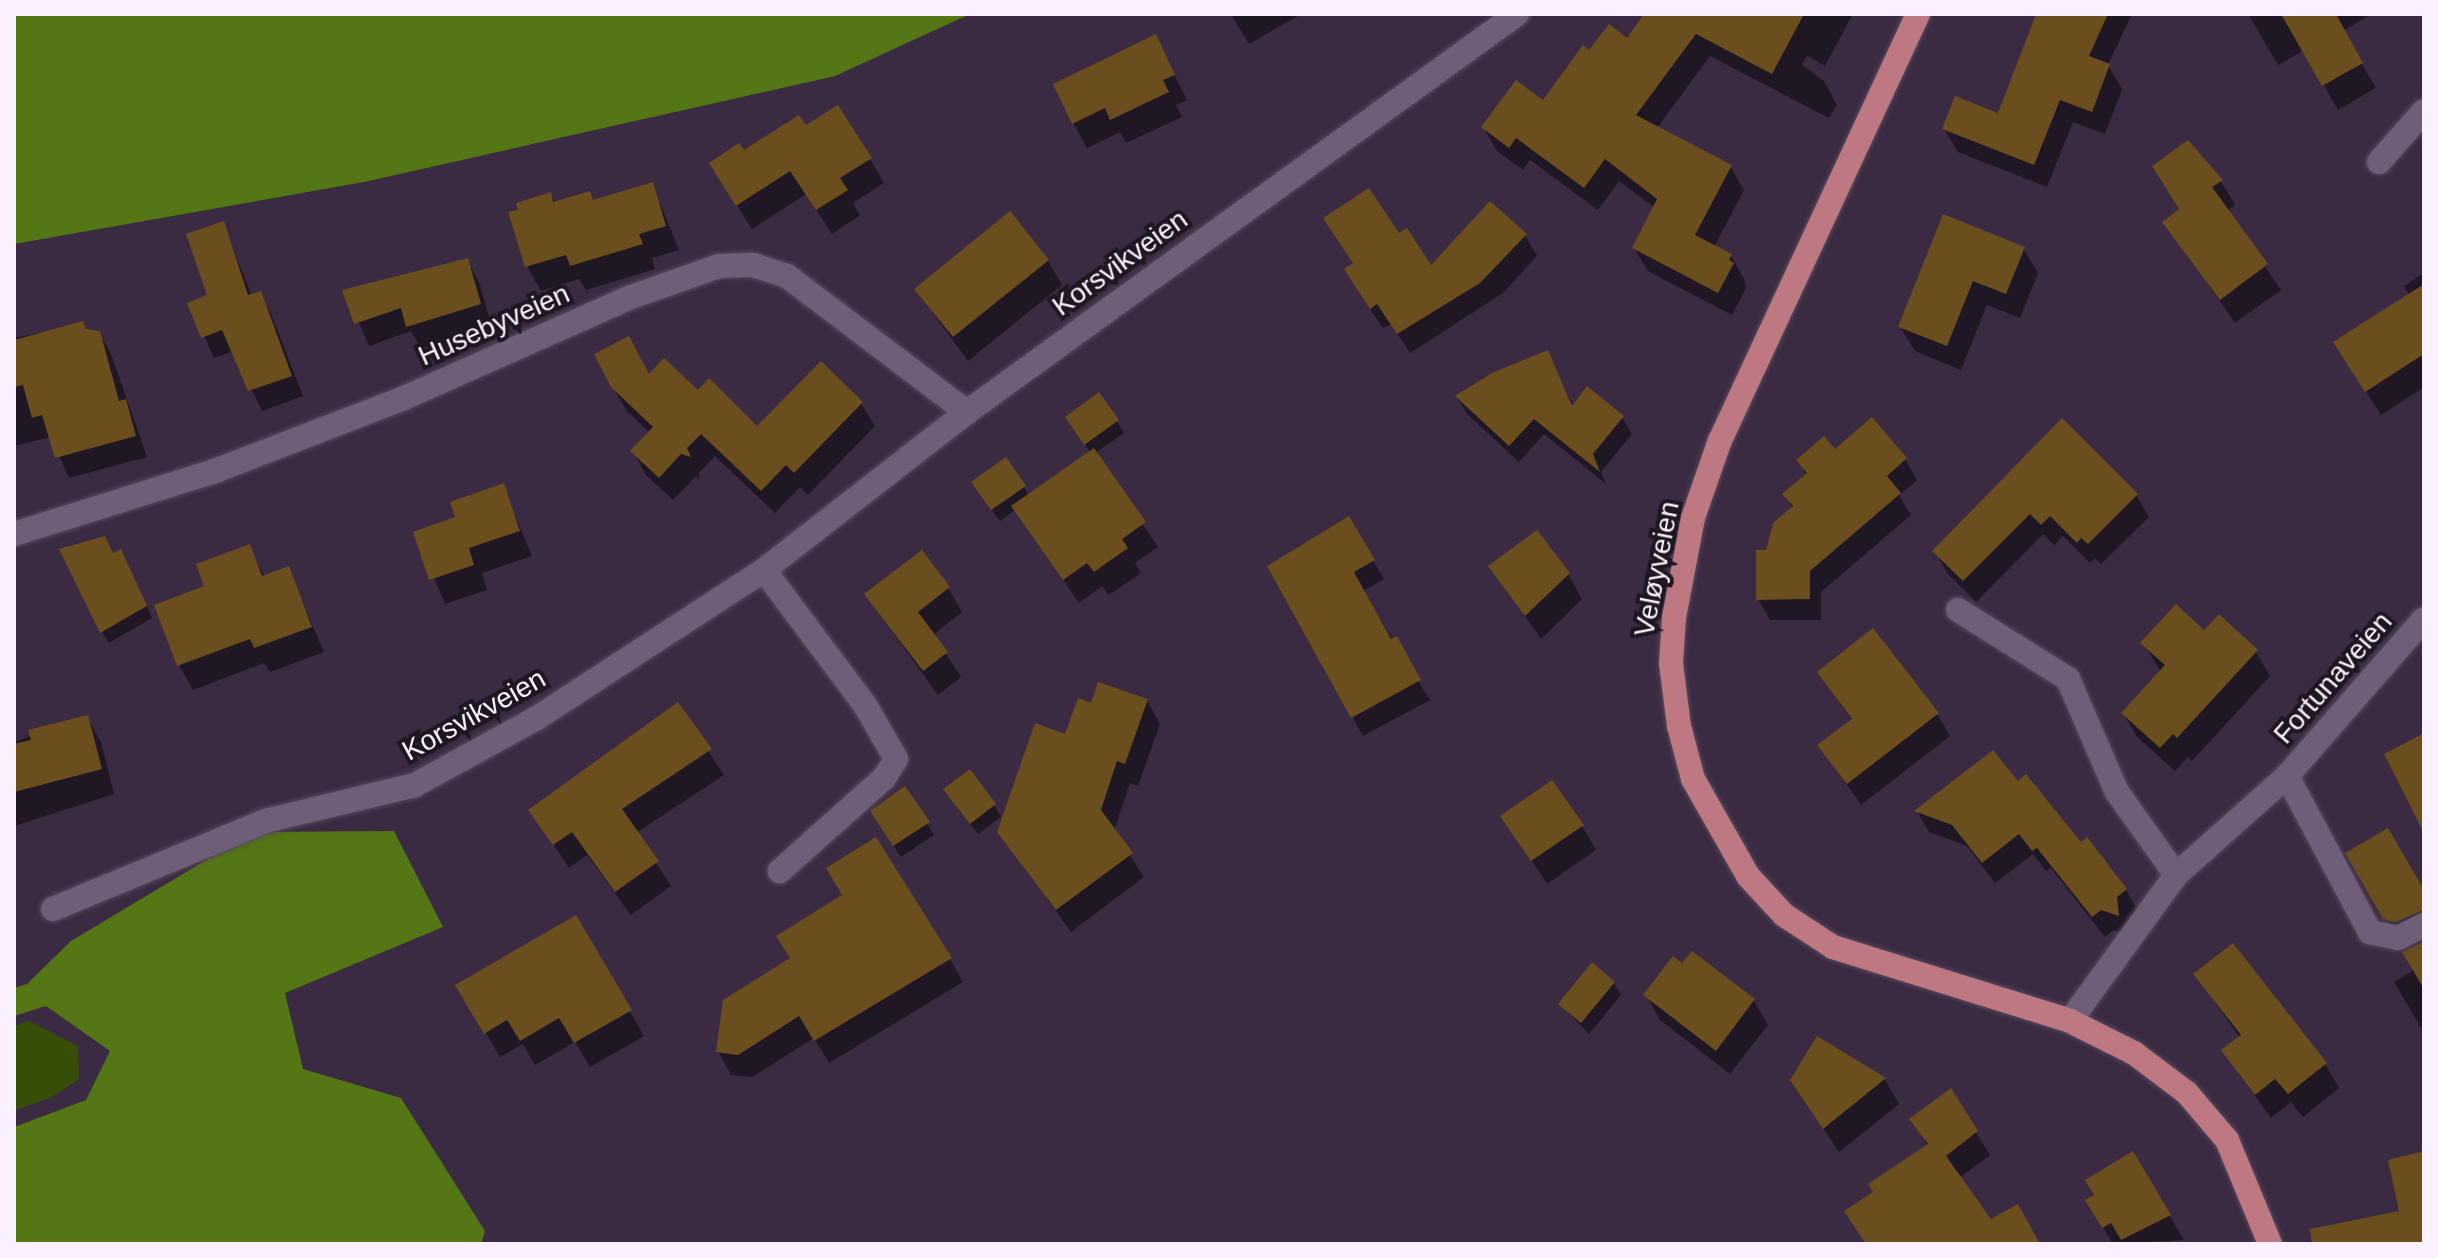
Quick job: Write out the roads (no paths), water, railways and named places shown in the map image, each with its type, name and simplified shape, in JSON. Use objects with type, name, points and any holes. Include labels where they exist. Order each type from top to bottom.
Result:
[{"type":"main road","name":"Veløyveien","points":[[1918,14],[1720,440],[1693,518],[1674,618],[1671,663],[1679,726],[1693,779],[1718,829],[1748,876],[1784,915],[1833,947],[2070,1021],[2134,1053],[2187,1093],[2227,1140],[2270,1244]]},
{"type":"street","name":"Korsvikveien","points":[[53,909],[265,821],[415,785],[537,718],[764,570],[967,412],[1517,14]]},
{"type":"street","points":[[2379,162],[2424,111]]},
{"type":"street","name":"Husebyveien","points":[[14,534],[215,471],[404,398],[631,297],[719,266],[753,265],[787,276],[967,412]]},
{"type":"street","points":[[764,570],[865,705],[896,759],[884,778],[780,871]]},
{"type":"street","points":[[1958,610],[2068,679],[2117,792],[2176,875]]},
{"type":"street","name":"Fortunaveien","points":[[2070,1021],[2176,875],[2287,776],[2424,619]]},
{"type":"street","name":"Fortunaveien","points":[[2287,776],[2370,932],[2398,938],[2424,925]]}]
